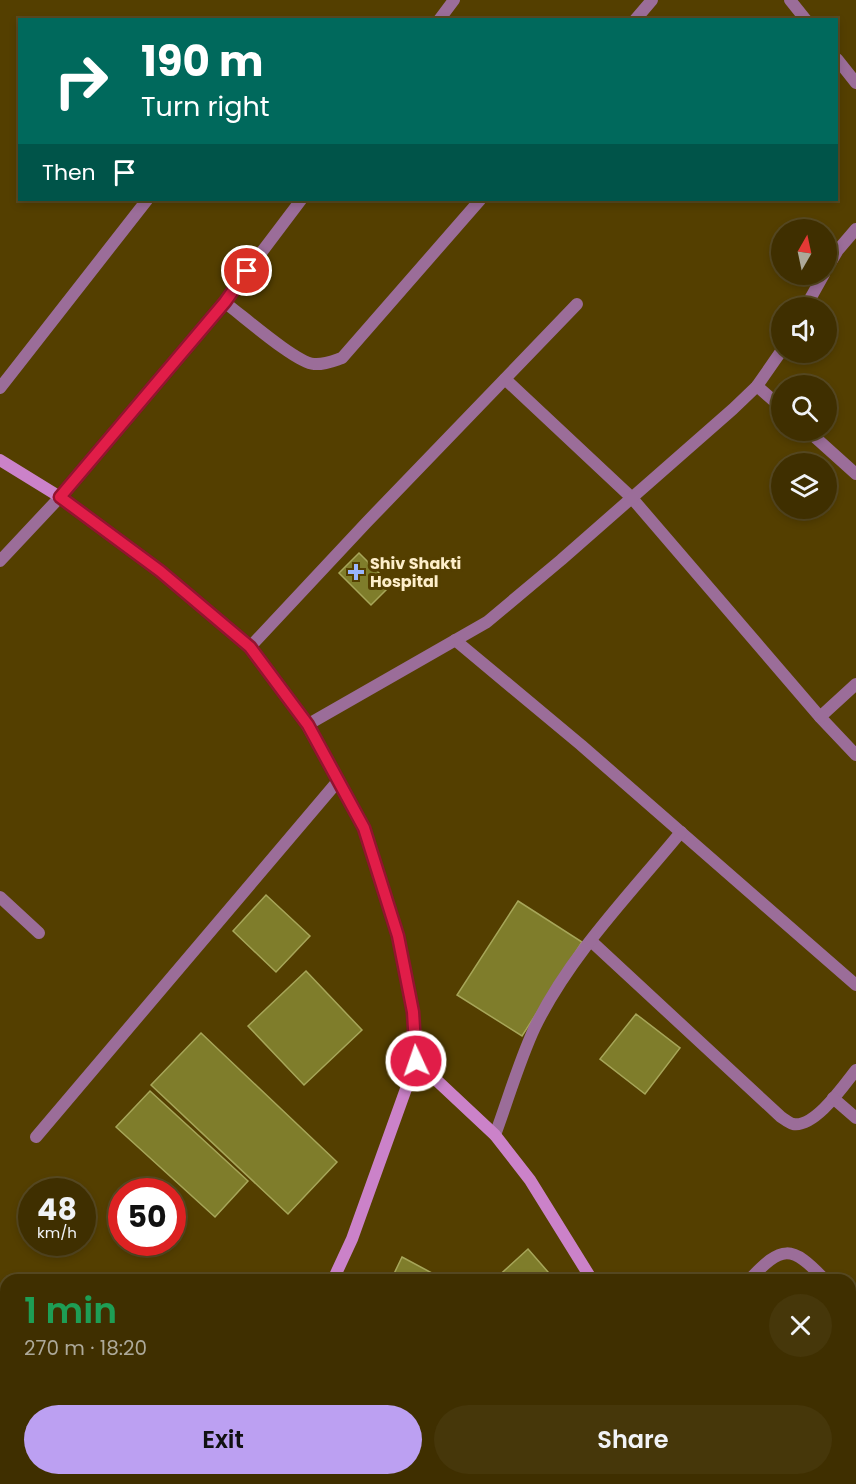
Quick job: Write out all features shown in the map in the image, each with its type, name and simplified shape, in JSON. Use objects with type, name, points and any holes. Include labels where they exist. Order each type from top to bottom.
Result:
[{"type":"main road","points":[[0,460],[60,497],[160,571],[250,647],[308,725],[364,828],[398,936],[413,1012],[416,1061],[352,1239],[336,1274]]},
{"type":"main road","points":[[416,1061],[495,1135],[530,1180],[588,1274]]},
{"type":"street","points":[[440,18],[454,0]]},
{"type":"street","points":[[637,18],[652,0]]},
{"type":"street","points":[[790,0],[804,18]]},
{"type":"street","points":[[838,60],[856,83]]},
{"type":"street","points":[[0,388],[146,201]]},
{"type":"street","points":[[0,561],[60,497],[225,302],[300,201]]},
{"type":"street","points":[[225,302],[298,358],[313,364],[328,363],[342,358],[479,201]]},
{"type":"street","points":[[837,252],[856,229]]},
{"type":"street","points":[[250,647],[577,304]]},
{"type":"street","points":[[308,725],[487,622],[699,440],[757,386],[773,363]]},
{"type":"street","points":[[505,379],[631,497],[820,717],[856,755]]},
{"type":"street","points":[[757,386],[771,398]]},
{"type":"street","points":[[819,441],[856,474]]},
{"type":"street","points":[[455,640],[581,745],[856,985]]},
{"type":"street","points":[[820,717],[856,684]]},
{"type":"street","points":[[36,1137],[338,781]]},
{"type":"street","points":[[495,1135],[535,1028],[556,990],[591,941],[681,832]]},
{"type":"street","points":[[0,897],[39,933]]},
{"type":"street","points":[[591,941],[781,1117],[792,1124],[805,1124],[833,1098],[856,1070]]},
{"type":"street","points":[[833,1098],[856,1118]]},
{"type":"street","points":[[754,1274],[768,1259],[780,1253],[794,1255],[809,1263],[819,1274]]},
{"type":"building","points":[[359,553],[391,585],[371,605],[339,573]]},
{"type":"building","points":[[266,895],[310,936],[276,972],[233,931]]},
{"type":"building","points":[[518,901],[582,942],[522,1036],[457,995]]},
{"type":"building","points":[[306,971],[362,1030],[304,1085],[248,1026]]},
{"type":"building","points":[[636,1014],[680,1048],[645,1094],[600,1059]]},
{"type":"building","points":[[201,1033],[337,1162],[288,1214],[151,1085]]},
{"type":"building","points":[[150,1091],[248,1181],[215,1217],[186,1191],[186,1178],[172,1178],[116,1127]]},
{"type":"building","points":[[528,1249],[550,1274],[501,1274]]},
{"type":"building","points":[[402,1257],[434,1274],[394,1274]]},
{"type":"place","name":"Shiv Shakti Hospital","points":[[356,572]]},
{"type":"route","points":[[247,271],[225,302],[60,497],[160,571],[250,647],[308,725],[364,828],[398,936],[413,1012],[416,1061]]}]
